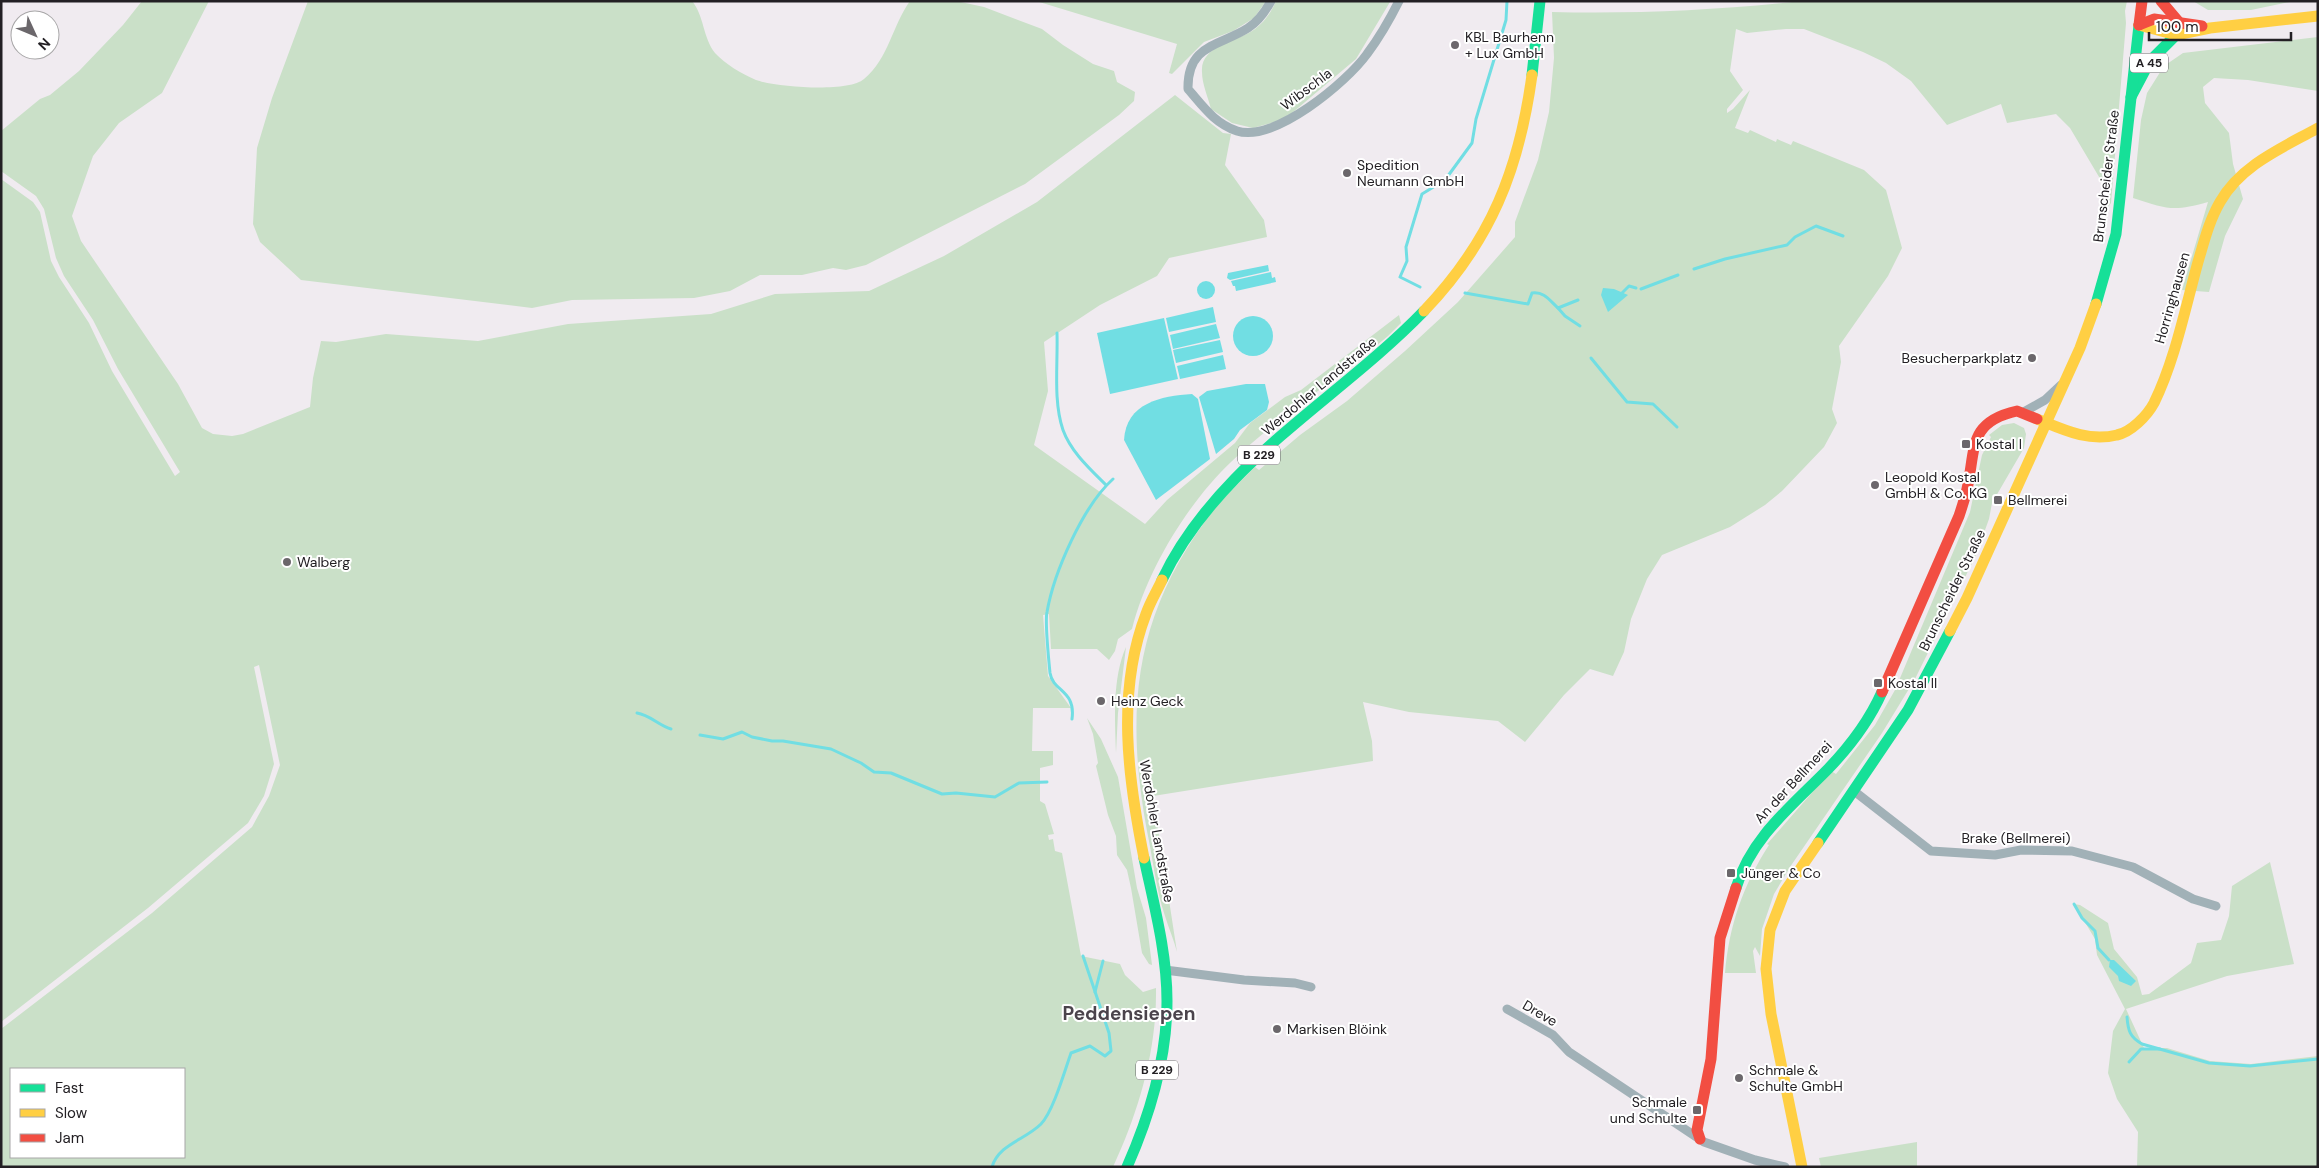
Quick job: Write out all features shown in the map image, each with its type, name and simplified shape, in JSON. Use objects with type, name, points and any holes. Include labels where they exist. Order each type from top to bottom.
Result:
[{"type":"main road","name":"Werdohler Landstraße","points":[[1127,1167],[1146,1114],[1164,1039],[1167,1003],[1165,970],[1136,818],[1128,742],[1128,708],[1132,664],[1146,613],[1169,561],[1198,520],[1229,483],[1281,435],[1414,324],[1442,294],[1481,238],[1502,196],[1520,149],[1529,99],[1540,1]]},
{"type":"main road","name":"Brunscheider Straße","points":[[1802,1167],[1771,1014],[1766,969],[1773,922],[1785,891],[1908,710],[1967,598],[2065,382],[2101,291],[2116,234],[2142,1]]},
{"type":"main road","points":[[2161,1],[2178,21]]},
{"type":"main road","name":"A 45","points":[[2138,25],[2176,35],[2210,28],[2318,16]]},
{"type":"main road","name":"A 45","points":[[2138,25],[2154,20],[2178,21],[2210,28]]},
{"type":"main road","name":"A 45","points":[[2131,97],[2150,61],[2176,35]]},
{"type":"main road","name":"Horringhausen","points":[[2046,423],[2079,436],[2097,437],[2118,434],[2138,423],[2153,406],[2163,381],[2208,226],[2220,201],[2237,180],[2256,162],[2318,128]]},
{"type":"main road","name":"An der Bellmerei","points":[[1700,1139],[1697,1130],[1711,1059],[1718,951],[1725,918],[1739,877],[1756,845],[1775,822],[1831,766],[1869,717],[1886,687],[1959,516],[1967,489],[1971,452],[1978,436],[1993,418],[2017,411],[2046,423]]},
{"type":"street","name":"Wibschla","points":[[1271,1],[1261,17],[1248,28],[1205,49],[1189,74],[1188,89],[1206,112],[1216,120],[1238,131],[1257,132],[1290,120],[1323,96],[1367,54],[1399,1]]},
{"type":"street","name":"An der Bellmerei","points":[[2022,413],[2045,400],[2065,382]]},
{"type":"street","name":"Brake (Bellmerei)","points":[[1854,791],[1932,851],[1995,855],[2021,850],[2072,851],[2133,867],[2193,899],[2216,906]]},
{"type":"street","points":[[1165,970],[1244,980],[1295,983],[1311,987]]},
{"type":"street","name":"Dreve","points":[[1507,1009],[1560,1040],[1569,1052],[1620,1088],[1700,1139]]},
{"type":"street","points":[[1700,1139],[1725,1151],[1784,1167]]},
{"type":"green space","points":[[142,1],[209,1],[162,93],[119,123],[93,156],[72,216],[81,241],[178,384],[202,428],[213,434],[232,436],[243,434],[310,407],[313,378],[321,341],[336,342],[386,334],[478,341],[568,324],[711,314],[775,294],[869,291],[944,256],[1037,202],[1175,95],[1223,133],[1231,134],[1225,165],[1264,220],[1267,237],[1169,258],[1157,276],[1100,305],[1044,342],[1048,391],[1034,445],[1145,524],[1167,500],[1235,443],[1250,423],[1285,397],[1301,390],[1399,315],[1401,323],[1388,336],[1249,445],[1215,479],[1184,518],[1158,561],[1132,629],[1118,639],[1115,651],[1109,660],[1097,649],[1051,649],[1049,614],[1043,615],[1048,676],[1071,708],[1033,708],[1032,751],[1053,751],[1053,765],[1040,768],[1040,801],[1045,804],[1054,834],[1048,835],[1049,840],[1053,839],[1055,851],[1062,853],[1081,956],[1120,964],[1125,975],[1143,992],[1156,988],[1156,1011],[1145,1080],[1131,1124],[1113,1167],[1,1167],[1,1029],[152,913],[252,827],[269,796],[280,765],[259,665],[254,667],[274,764],[264,796],[248,823],[148,908],[1,1022],[1,179],[33,202],[40,212],[51,261],[59,277],[89,323],[112,371],[175,476],[180,472],[118,369],[93,320],[64,276],[56,258],[44,209],[36,196],[1,171],[1,131],[40,99],[50,95],[79,71],[123,25]]},
{"type":"green space","points":[[308,1],[692,1],[699,13],[708,41],[715,53],[740,72],[766,83],[828,87],[856,83],[864,79],[872,71],[885,52],[910,1],[956,1],[984,7],[1042,29],[1093,64],[1114,71],[1117,82],[1135,92],[1134,101],[1119,115],[1025,184],[866,265],[846,270],[833,268],[802,275],[760,275],[730,291],[694,298],[572,300],[532,308],[301,280],[260,242],[253,224],[257,148],[272,98]]},
{"type":"green space","points":[[1036,1],[1266,1],[1254,18],[1233,31],[1204,42],[1172,74],[1169,73],[1177,44]]},
{"type":"green space","points":[[1276,1],[1390,2],[1356,59],[1292,113],[1278,121],[1253,128],[1232,123],[1211,109],[1203,81],[1203,63],[1212,51],[1245,35],[1260,25]]},
{"type":"green space","points":[[1802,1],[2127,1],[2111,203],[2106,210],[2105,187],[2070,128],[2056,114],[2007,123],[2001,104],[1947,125],[1911,81],[1886,63],[1863,52],[1804,29],[1747,33],[1736,29],[1730,71],[1743,90],[1727,109],[1727,113],[1750,90],[1735,128],[1748,133],[1750,130],[1776,142],[1777,139],[1791,145],[1793,141],[1864,170],[1886,190],[1902,248],[1888,276],[1839,346],[1841,362],[1832,409],[1837,423],[1824,447],[1782,491],[1765,505],[1730,527],[1662,555],[1647,579],[1631,619],[1624,652],[1613,676],[1590,669],[1564,695],[1525,742],[1498,721],[1409,712],[1363,702],[1372,741],[1373,761],[1153,796],[1177,952],[1159,896],[1147,831],[1140,785],[1137,701],[1143,661],[1153,622],[1168,584],[1189,545],[1216,507],[1255,467],[1259,470],[1300,435],[1347,401],[1405,351],[1458,302],[1515,237],[1515,222],[1538,160],[1549,112],[1554,58],[1552,12],[1677,11]]},
{"type":"green space","points":[[2193,1],[2294,1],[2251,10],[2208,10]]},
{"type":"green space","points":[[2318,37],[2318,91],[2248,80],[2214,78],[2203,87],[2205,103],[2229,133],[2233,164],[2243,199],[2225,236],[2209,292],[2182,290],[2208,202],[2186,207],[2170,208],[2133,198],[2141,120],[2147,93],[2164,66],[2183,53]]},
{"type":"green space","points":[[2014,423],[2024,428],[2026,434],[2024,448],[1992,503],[1989,519],[1976,555],[1915,679],[1882,733],[1790,867],[1774,894],[1762,929],[1760,956],[1755,947],[1753,951],[1756,973],[1725,973],[1730,939],[1739,906],[1752,875],[1769,845],[1767,844],[1831,771],[1836,774],[1875,725],[1895,690],[1970,512],[1982,455],[1991,437],[1989,435],[2002,425]]},
{"type":"green space","points":[[1126,647],[1118,713],[1116,753],[1116,686],[1118,672]]},
{"type":"green space","points":[[1087,718],[1101,739],[1118,777],[1137,888],[1146,918],[1152,965],[1149,964],[1142,953],[1127,870],[1117,855],[1116,836],[1108,815],[1096,766],[1098,763],[1093,734]]},
{"type":"green space","points":[[2270,862],[2294,964],[2227,976],[2126,1009],[2144,1048],[2167,1048],[2210,1061],[2251,1064],[2318,1056],[2318,1167],[2137,1167],[2138,1132],[2117,1099],[2108,1073],[2113,1031],[2125,1009],[2097,955],[2095,939],[2074,904],[2080,905],[2108,923],[2114,949],[2137,977],[2142,995],[2149,994],[2191,963],[2197,943],[2221,940],[2229,916],[2232,886]]},
{"type":"green space","points":[[1917,1142],[1917,1167],[1821,1167],[1819,1158]]},
{"type":"water","points":[[1268,265],[1269,271],[1230,280],[1227,278],[1228,273]]},
{"type":"water","points":[[1271,272],[1272,278],[1275,277],[1276,282],[1236,291],[1231,281]]},
{"type":"water","points":[[1202,281],[1210,281],[1215,286],[1213,297],[1202,299],[1197,294],[1197,286]]},
{"type":"water","points":[[1603,288],[1614,289],[1628,295],[1608,312],[1601,295]]},
{"type":"water","points":[[1213,307],[1216,322],[1169,332],[1166,318]]},
{"type":"water","points":[[1253,316],[1267,322],[1273,336],[1267,350],[1253,356],[1239,350],[1233,336],[1239,322]]},
{"type":"water","points":[[1164,318],[1178,379],[1110,394],[1097,333]]},
{"type":"water","points":[[1216,324],[1220,338],[1173,349],[1170,335]]},
{"type":"water","points":[[1220,340],[1223,352],[1176,363],[1173,350]]},
{"type":"water","points":[[1223,355],[1226,369],[1180,379],[1177,366]]},
{"type":"water","points":[[1246,384],[1265,384],[1269,402],[1267,410],[1240,430],[1234,439],[1216,454],[1199,397],[1207,391]]},
{"type":"water","points":[[1192,394],[1198,399],[1210,459],[1156,500],[1124,440],[1126,427],[1131,417],[1147,404],[1169,397]]},
{"type":"water","points":[[2110,960],[2114,960],[2136,981],[2131,986],[2119,981],[2118,976],[2109,967]]},
{"type":"waterway","points":[[1420,287],[1400,277],[1407,261],[1406,247],[1422,194],[1445,180],[1472,143],[1476,119],[1506,20],[1507,1]]},
{"type":"waterway","points":[[1694,269],[1725,259],[1787,245],[1795,237],[1816,226],[1843,236]]},
{"type":"waterway","points":[[1641,289],[1678,275]]},
{"type":"waterway","points":[[1622,293],[1629,286],[1636,288]]},
{"type":"waterway","points":[[1465,293],[1528,304],[1532,293],[1536,293],[1546,297],[1558,308],[1578,300]]},
{"type":"waterway","points":[[1558,308],[1565,316],[1580,326]]},
{"type":"waterway","points":[[1057,333],[1057,395],[1063,430],[1076,453],[1106,485]]},
{"type":"waterway","points":[[1591,358],[1627,402],[1653,404],[1677,427]]},
{"type":"waterway","points":[[1072,719],[1071,702],[1055,684],[1050,673],[1047,612],[1056,578],[1071,541],[1091,506],[1113,479]]},
{"type":"waterway","points":[[637,713],[671,729]]},
{"type":"waterway","points":[[700,735],[723,739],[742,732],[752,737],[772,741],[831,749],[861,763],[874,772],[891,773],[942,794],[956,793],[995,797],[1019,783],[1047,782]]},
{"type":"waterway","points":[[2074,904],[2082,918],[2095,931],[2098,948],[2109,960]]},
{"type":"waterway","points":[[992,1167],[1000,1153],[1041,1124],[1050,1110],[1071,1053],[1090,1046],[1105,1056],[1111,1051],[1109,1033],[1083,956]]},
{"type":"waterway","points":[[1095,992],[1103,961]]},
{"type":"waterway","points":[[2127,1017],[2130,1033],[2142,1044],[2209,1063],[2250,1066],[2318,1059]]},
{"type":"waterway","points":[[2129,1062],[2141,1049],[2160,1049]]},
{"type":"traffic: fast","points":[[1532,75],[1540,1]]},
{"type":"traffic: fast","points":[[2096,304],[2116,234],[2139,25]]},
{"type":"traffic: fast","points":[[2131,97],[2150,61],[2176,35]]},
{"type":"traffic: fast","points":[[1162,580],[1186,539],[1214,502],[1246,467],[1281,435],[1355,374],[1424,311]]},
{"type":"traffic: fast","points":[[1818,843],[1908,710],[1950,631]]},
{"type":"traffic: fast","points":[[1736,888],[1743,870],[1763,837],[1788,808],[1844,751],[1859,732],[1882,692]]},
{"type":"traffic: fast","points":[[1127,1167],[1143,1127],[1156,1086],[1166,1022],[1165,965],[1144,858]]},
{"type":"traffic: slow","points":[[2139,25],[2176,35],[2210,28],[2318,16]]},
{"type":"traffic: slow","points":[[1424,311],[1467,258],[1484,231],[1498,202],[1510,173],[1519,142],[1532,75]]},
{"type":"traffic: slow","points":[[2037,419],[2076,434],[2106,437],[2128,431],[2143,418],[2154,403],[2168,369],[2205,239],[2220,202],[2239,178],[2251,168],[2277,150],[2318,128]]},
{"type":"traffic: slow","points":[[1950,631],[1967,598],[2080,348],[2096,304]]},
{"type":"traffic: slow","points":[[1144,858],[1133,798],[1128,736],[1128,705],[1131,674],[1137,644],[1148,610],[1162,580]]},
{"type":"traffic: slow","points":[[1802,1167],[1771,1014],[1766,969],[1770,930],[1785,891],[1818,843]]},
{"type":"traffic: jam","points":[[2139,25],[2142,1]]},
{"type":"traffic: jam","points":[[2161,1],[2178,21]]},
{"type":"traffic: jam","points":[[2139,25],[2154,19],[2202,26]]},
{"type":"traffic: jam","points":[[1882,692],[1959,516],[1967,489],[1974,450],[1982,430],[1989,422],[2017,411],[2037,419]]},
{"type":"traffic: jam","points":[[1700,1139],[1697,1130],[1711,1059],[1720,938],[1736,888]]},
{"type":"place","name":"KBL Baurhenn + Lux GmbH","points":[[1455,45]]},
{"type":"place","name":"Spedition Neumann GmbH","points":[[1347,173]]},
{"type":"place","name":"Besucherparkplatz","points":[[2032,358]]},
{"type":"place","name":"Kostal I","points":[[1966,444]]},
{"type":"place","name":"Leopold Kostal GmbH & Co. KG","points":[[1875,485]]},
{"type":"place","name":"Bellmerei","points":[[1998,500]]},
{"type":"place","name":"Walberg","points":[[287,562]]},
{"type":"place","name":"Kostal II","points":[[1878,683]]},
{"type":"place","name":"Heinz Geck","points":[[1101,701]]},
{"type":"place","name":"Jünger & Co","points":[[1731,873]]},
{"type":"place","name":"Markisen Blöink","points":[[1277,1029]]},
{"type":"place","name":"Schmale & Schulte GmbH","points":[[1739,1078]]},
{"type":"place","name":"Schmale und Schulte","points":[[1697,1110]]},
{"type":"district","name":"Peddensiepen","points":[[1129,1013]]}]
